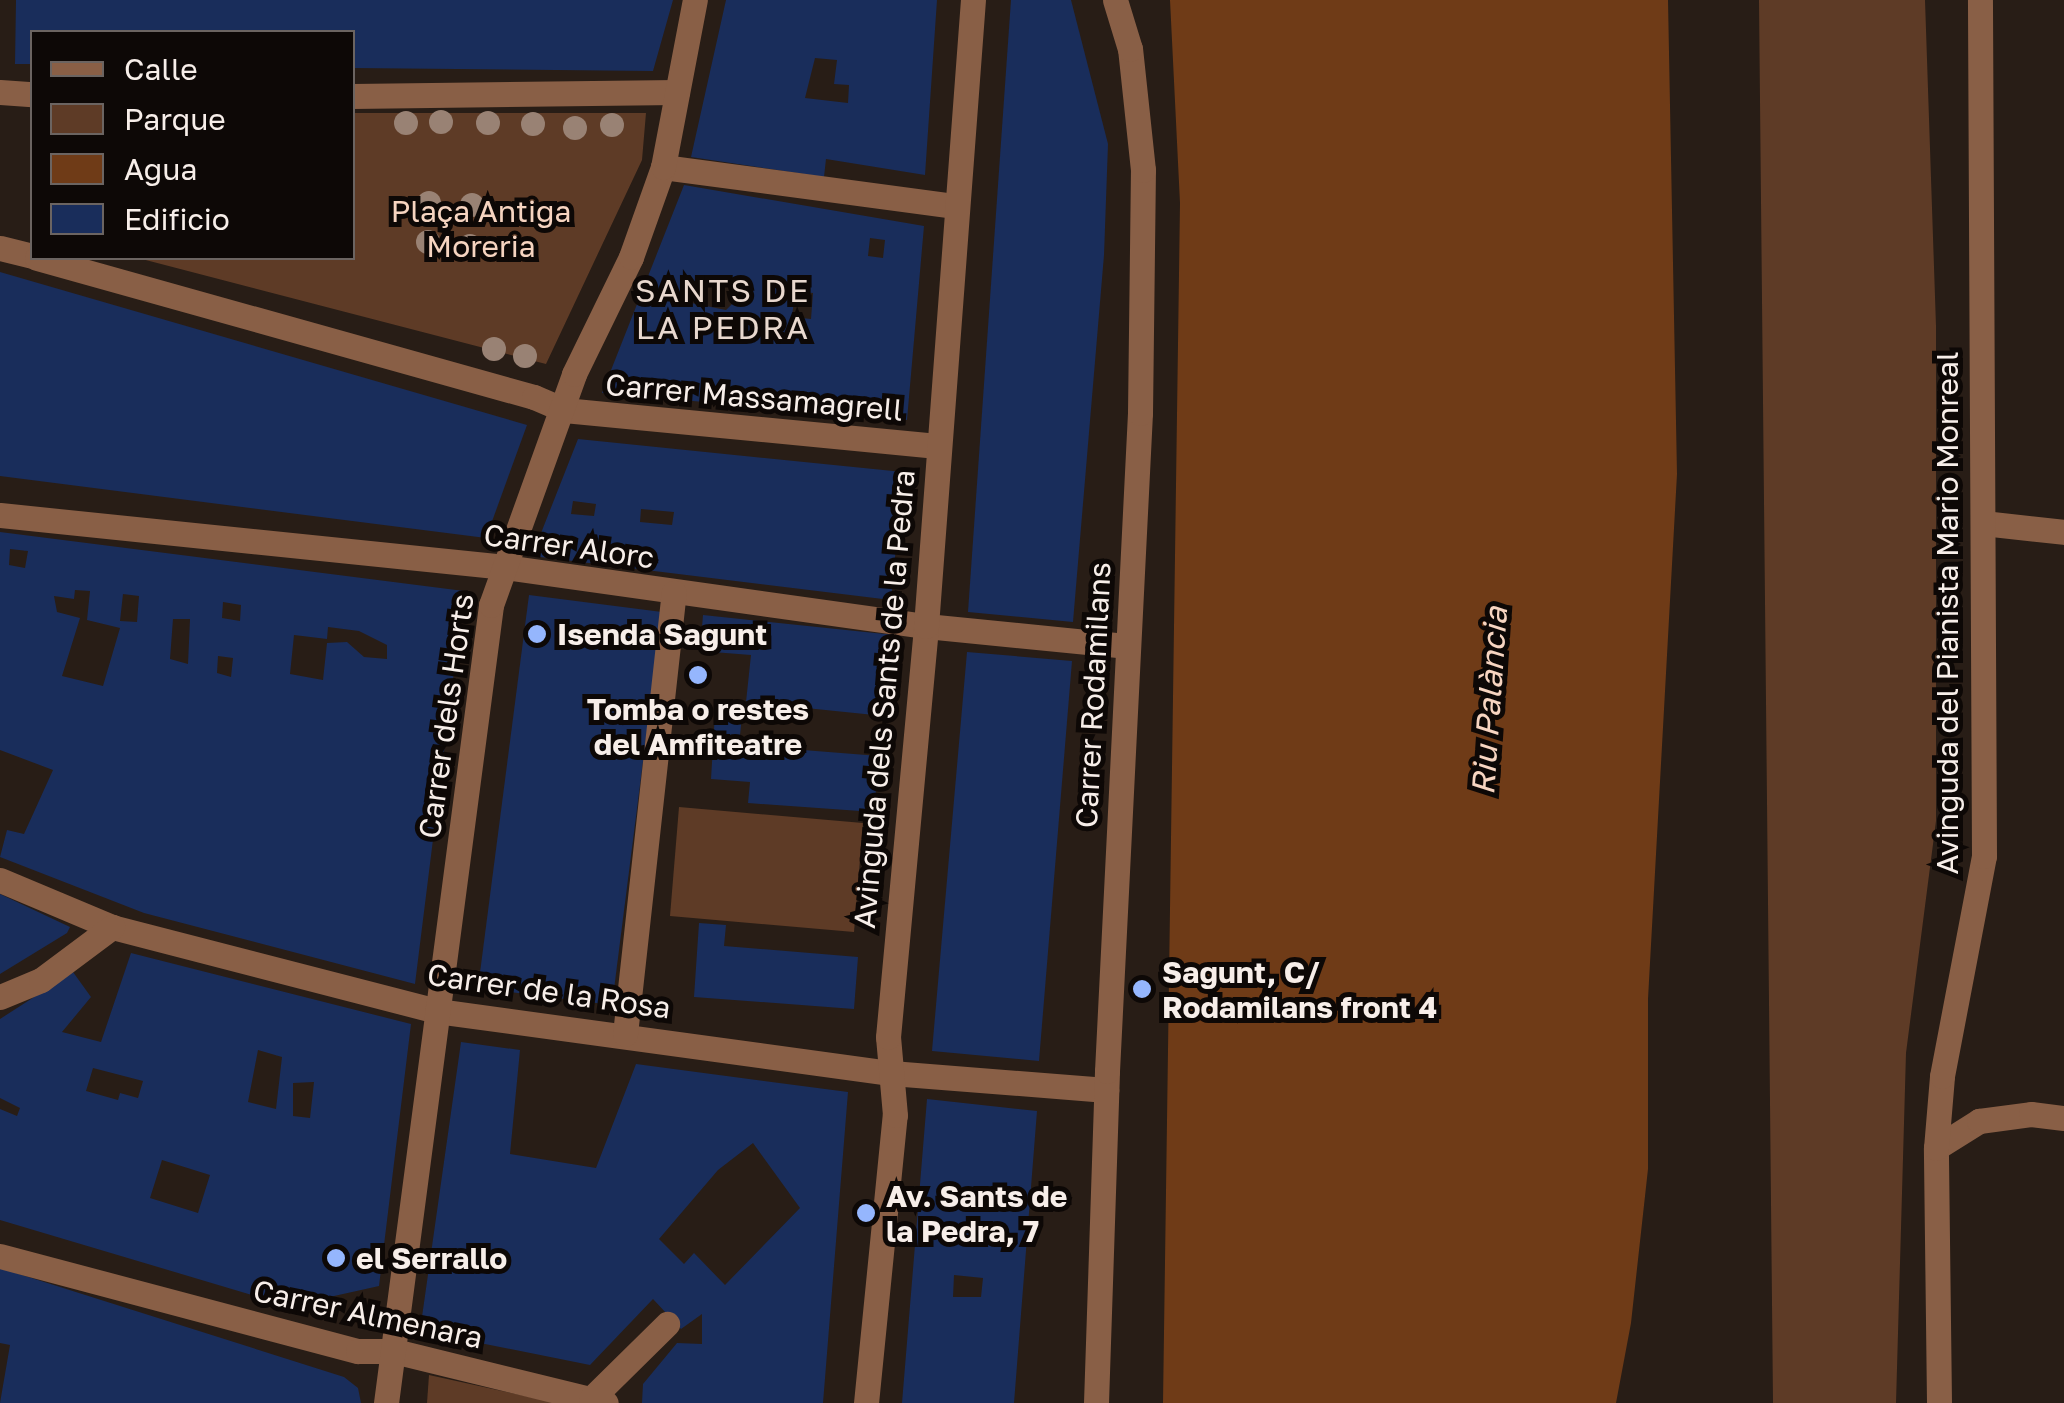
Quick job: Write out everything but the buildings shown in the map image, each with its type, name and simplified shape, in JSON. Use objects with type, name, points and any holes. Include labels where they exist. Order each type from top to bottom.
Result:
[{"type":"street","name":"Carrer dels Horts","points":[[386,1403],[491,606],[574,374],[631,257],[662,166],[696,0]]},
{"type":"street","name":"Avinguda dels Sants de la Pedra","points":[[866,1403],[895,1116],[888,1038],[926,626],[973,0]]},
{"type":"street","name":"Carrer Rodamilans","points":[[1096,1400],[1106,1090],[1140,413],[1143,170],[1130,50],[1115,0]]},
{"type":"street","name":"Avinguda del Pianista Mario Monreal","points":[[1939,1403],[1936,1148],[1942,1076],[1984,856],[1980,0]]},
{"type":"street","points":[[0,92],[30,94]]},
{"type":"street","points":[[355,96],[678,92]]},
{"type":"street","points":[[662,166],[955,206]]},
{"type":"street","points":[[0,248],[30,256]]},
{"type":"street","points":[[45,260],[476,381],[564,410]]},
{"type":"street","name":"Carrer Massamagrell","points":[[564,410],[937,446]]},
{"type":"street","name":"Carrer Alorc","points":[[0,515],[505,567],[674,594],[926,626],[1128,646]]},
{"type":"street","points":[[1983,524],[2064,532]]},
{"type":"street","points":[[625,1034],[674,594]]},
{"type":"street","name":"Carrer de la Rosa","points":[[0,880],[112,927],[437,1011],[891,1073],[1106,1090]]},
{"type":"street","points":[[0,998],[41,980],[112,927]]},
{"type":"street","points":[[1936,1148],[1978,1121],[2031,1114],[2064,1118]]},
{"type":"street","name":"Carrer Almenara","points":[[0,1256],[358,1351],[394,1352],[598,1401]]},
{"type":"street","points":[[598,1401],[667,1324]]},
{"type":"street","name":"Carrer dels Horts","points":[[394,1352],[396,1403]]},
{"type":"green space","points":[[1759,0],[1925,0],[1936,326],[1936,821],[1906,1053],[1896,1403],[1773,1403]]},
{"type":"green space","name":"Plaça Antiga Moreria","points":[[355,113],[646,113],[642,160],[546,364],[146,260],[355,260]]},
{"type":"green space","points":[[679,807],[863,823],[854,932],[670,916]]},
{"type":"green space","points":[[429,1375],[557,1403],[427,1403]]},
{"type":"water","name":"Riu Palància","points":[[1170,0],[1668,0],[1677,474],[1648,999],[1648,1169],[1631,1323],[1616,1403],[1163,1403],[1180,203]]},
{"type":"place","name":"Isenda Sagunt","points":[[537,634]]},
{"type":"place","name":"Tomba o restes del Amfiteatre","points":[[698,675]]},
{"type":"place","name":"Sagunt, C/ Rodamilans front 4","points":[[1142,989]]},
{"type":"place","name":"Av. Sants de la Pedra, 7","points":[[866,1213]]},
{"type":"place","name":"el Serrallo","points":[[336,1258]]},
{"type":"district","name":"SANTS DE LA PEDRA","points":[[723,310]]}]
